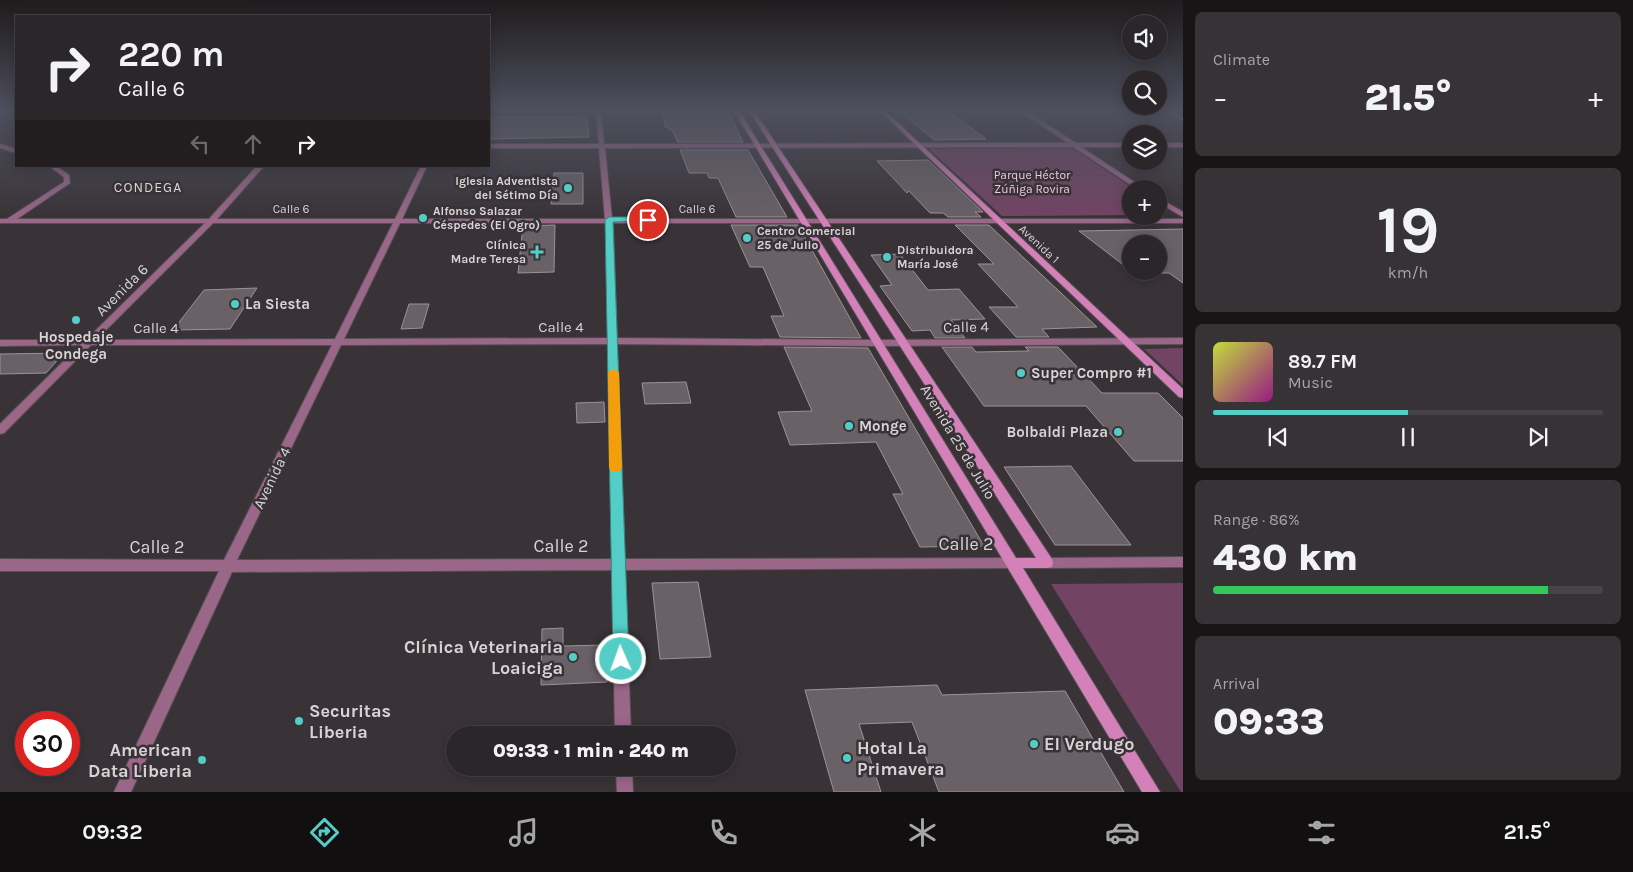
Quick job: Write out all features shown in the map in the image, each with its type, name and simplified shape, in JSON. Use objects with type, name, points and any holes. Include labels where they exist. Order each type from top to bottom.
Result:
[{"type":"street","points":[[0,146],[15,151]]},
{"type":"street","points":[[490,146],[608,146]]},
{"type":"street","points":[[602,146],[609,220],[623,726]]},
{"type":"street","name":"Avenida 25 de Julio","points":[[758,146],[1152,792]]},
{"type":"street","name":"Avenida 25 de Julio","points":[[775,146],[1047,563]]},
{"type":"street","points":[[912,146],[924,146]]},
{"type":"street","name":"Avenida 1","points":[[918,146],[1183,395]]},
{"type":"street","points":[[1076,146],[1128,180]]},
{"type":"street","points":[[0,226],[67,183],[67,176],[54,167]]},
{"type":"street","name":"Avenida 6","points":[[0,430],[211,220],[260,167]]},
{"type":"street","name":"Avenida 4","points":[[122,792],[228,566],[424,167]]},
{"type":"street","points":[[1167,205],[1183,215]]},
{"type":"street","name":"Calle 6","points":[[0,221],[1183,221]]},
{"type":"street","name":"Calle 4","points":[[0,342],[612,341],[904,343],[1183,340]]},
{"type":"street","name":"Calle 2","points":[[0,565],[228,566],[1183,562]]},
{"type":"street","points":[[624,776],[625,792]]},
{"type":"green space","name":"Parque Héctor Zúñiga Rovira","points":[[1072,148],[1122,181],[1122,215],[1002,216],[929,149]]},
{"type":"green space","points":[[1183,348],[1183,385],[1144,349]]},
{"type":"green space","points":[[1183,583],[1183,792],[1181,792],[1051,584]]},
{"type":"building","points":[[680,150],[748,150],[787,217],[736,217],[718,178],[709,178],[707,173],[689,173]]},
{"type":"building","points":[[928,160],[983,212],[975,212],[981,217],[948,217],[943,213],[930,213],[909,191],[907,193],[877,161]]},
{"type":"building","name":"Iglesia Adventista del Sétimo Día","points":[[554,173],[583,173],[583,204],[551,204]]},
{"type":"building","name":"Clínica Madre Teresa","points":[[555,225],[554,272],[518,273],[523,226]]},
{"type":"building","points":[[731,225],[798,225],[861,338],[780,337],[771,316],[784,316],[763,267],[750,267]]},
{"type":"building","points":[[955,225],[989,225],[1097,327],[1042,329],[1049,337],[1016,337],[989,307],[1018,307],[978,264],[994,264]]},
{"type":"building","points":[[1183,229],[1183,283],[1167,273],[1167,235],[1122,235],[1122,264],[1079,231]]},
{"type":"building","points":[[900,254],[928,290],[959,289],[985,319],[951,320],[965,338],[935,338],[930,330],[912,331],[880,286],[892,285],[871,255]]},
{"type":"building","name":"La Siesta","points":[[257,288],[230,329],[173,330],[204,290]]},
{"type":"building","points":[[409,304],[429,304],[422,328],[401,329]]},
{"type":"building","points":[[784,347],[868,348],[984,546],[920,547],[893,494],[903,494],[876,442],[790,445],[778,412],[812,411]]},
{"type":"building","points":[[942,347],[972,347],[976,352],[1029,351],[1025,347],[1058,347],[1102,393],[1158,393],[1183,418],[1183,461],[1134,461],[1086,406],[984,406]]},
{"type":"building","points":[[64,353],[46,373],[0,374],[0,354]]},
{"type":"building","points":[[686,382],[691,403],[645,404],[642,383]]},
{"type":"building","points":[[604,402],[605,422],[577,423],[576,403]]},
{"type":"building","points":[[1071,466],[1131,545],[1055,545],[1004,467]]},
{"type":"building","points":[[698,582],[711,657],[660,659],[652,583]]},
{"type":"building","name":"Clínica Veterinaria Loaiciga","points":[[563,628],[563,646],[605,645],[607,682],[541,685],[542,629]]},
{"type":"building","points":[[937,685],[942,695],[1065,691],[1124,792],[939,792],[912,722],[859,724],[881,792],[834,792],[805,690]]},
{"type":"slow traffic","points":[[613,372],[616,468]]},
{"type":"place","name":"Iglesia Adventista del Sétimo Día","points":[[568,188]]},
{"type":"place","name":"Alfonso Salazar Céspedes (El Ogro)","points":[[423,218]]},
{"type":"place","name":"Centro Comercial 25 de Julio","points":[[747,238]]},
{"type":"place","name":"Clínica Madre Teresa","points":[[537,252]]},
{"type":"place","name":"Distribuidora María José","points":[[887,257]]},
{"type":"place","name":"La Siesta","points":[[235,304]]},
{"type":"place","name":"Hospedaje Condega","points":[[76,320]]},
{"type":"place","name":"Super Compro #1","points":[[1021,373]]},
{"type":"place","name":"Monge","points":[[849,426]]},
{"type":"place","name":"Bolbaldi Plaza","points":[[1118,432]]},
{"type":"place","name":"Clínica Veterinaria Loaiciga","points":[[573,657]]},
{"type":"place","name":"Securitas Liberia","points":[[299,721]]},
{"type":"place","name":"El Verdugo","points":[[1034,744]]},
{"type":"place","name":"Hotal La Primavera","points":[[847,758]]},
{"type":"place","name":"American Data Liberia","points":[[202,760]]},
{"type":"district","name":"CONDEGA","points":[[148,187]]},
{"type":"route","points":[[621,659],[609,220],[648,220]]}]
